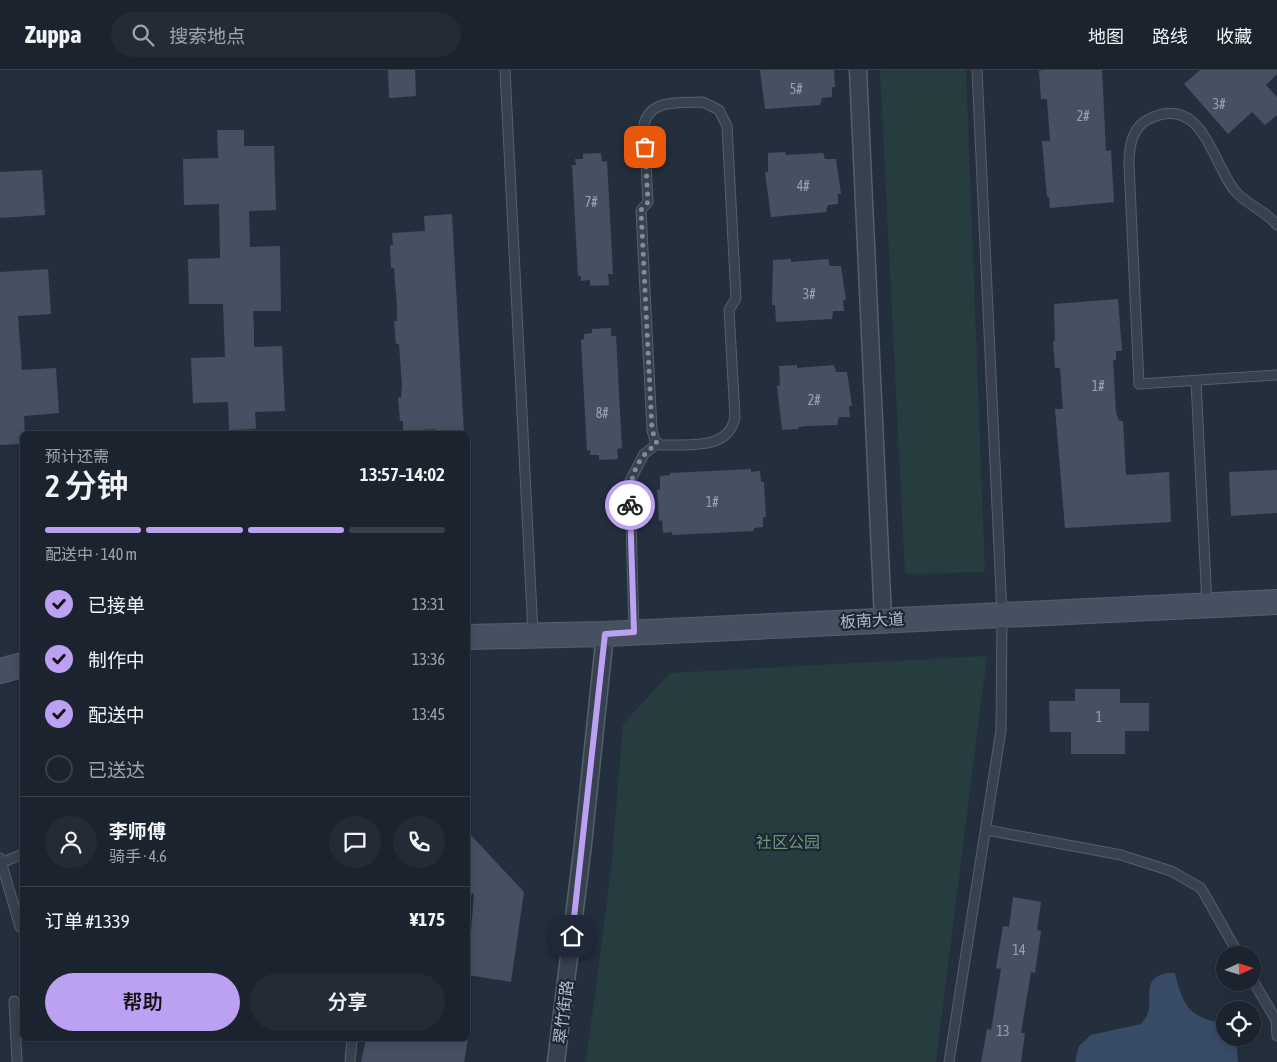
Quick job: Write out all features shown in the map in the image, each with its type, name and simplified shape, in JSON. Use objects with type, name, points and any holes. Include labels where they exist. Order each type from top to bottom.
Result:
[{"type":"main road","name":"板南大道","points":[[470,637],[605,634],[1277,602]]},
{"type":"main road","points":[[0,671],[20,666]]},
{"type":"street","points":[[858,70],[883,620]]},
{"type":"street","name":"翠竹街路","points":[[556,1062],[583,844],[605,634]]},
{"type":"lane","points":[[505,70],[533,635]]},
{"type":"lane","points":[[949,1062],[987,830],[1001,730],[1002,615],[977,70]]},
{"type":"lane","points":[[634,632],[630,481],[644,454],[657,444],[717,441],[731,430],[735,417],[729,310],[736,298],[727,126],[719,110],[703,102],[657,106],[648,113],[644,124],[648,202],[641,210],[652,430],[657,444]]},
{"type":"lane","points":[[1277,225],[1271,218],[1236,193],[1220,169],[1207,138],[1198,125],[1186,117],[1174,114],[1153,117],[1144,122],[1136,131],[1131,141],[1129,164],[1139,384],[1277,375]]},
{"type":"lane","points":[[1196,381],[1207,605]]},
{"type":"lane","points":[[987,830],[1121,855],[1171,871],[1201,888],[1234,946]]},
{"type":"lane","points":[[20,855],[1,860],[20,927]]},
{"type":"lane","points":[[1259,991],[1276,1020],[1277,1036]]},
{"type":"lane","points":[[14,1001],[17,1062]]},
{"type":"lane","points":[[350,1062],[352,1041]]},
{"type":"green space","points":[[880,70],[966,70],[985,572],[905,574]]},
{"type":"green space","name":"社区公园","points":[[987,656],[936,1062],[586,1062],[611,871],[623,724],[670,673]]},
{"type":"water","points":[[1175,973],[1183,999],[1190,1010],[1204,1018],[1216,1021],[1216,1046],[1237,1046],[1238,1062],[1075,1062],[1079,1046],[1091,1035],[1141,1024],[1148,1013],[1151,984],[1159,976]]},
{"type":"building","points":[[388,70],[415,70],[416,96],[389,98]]},
{"type":"building","points":[[760,70],[834,70],[835,87],[832,87],[832,97],[822,98],[820,105],[765,109]]},
{"type":"building","points":[[1102,70],[1106,151],[1111,150],[1114,202],[1050,208],[1049,197],[1047,197],[1042,141],[1050,141],[1047,99],[1041,99],[1039,71]]},
{"type":"building","points":[[1200,70],[1277,70],[1277,74],[1266,85],[1277,97],[1277,115],[1265,125],[1252,112],[1228,134],[1184,84]]},
{"type":"building","points":[[217,130],[244,130],[244,146],[274,146],[276,210],[249,211],[250,247],[280,246],[281,311],[253,311],[254,347],[282,346],[285,411],[255,412],[256,429],[229,430],[228,402],[193,403],[191,358],[225,357],[223,304],[189,304],[188,259],[220,258],[219,204],[184,205],[183,159],[218,158]]},
{"type":"building","points":[[785,152],[786,155],[823,153],[825,159],[836,159],[841,194],[838,194],[838,204],[828,205],[826,212],[771,217],[765,172],[768,172],[768,153]]},
{"type":"building","points":[[601,153],[602,162],[607,161],[613,274],[608,274],[609,285],[590,286],[590,280],[581,281],[581,276],[578,276],[572,165],[576,165],[575,159],[583,159],[583,154]]},
{"type":"building","points":[[42,170],[45,215],[0,218],[0,172]]},
{"type":"building","points":[[452,214],[464,431],[435,431],[435,429],[403,431],[403,421],[400,421],[398,397],[401,398],[402,385],[399,344],[396,344],[394,321],[397,321],[397,308],[394,268],[391,268],[390,245],[393,245],[392,233],[425,231],[424,216]]},
{"type":"building","points":[[791,259],[791,262],[828,259],[830,266],[841,266],[846,300],[843,300],[844,311],[833,311],[832,319],[776,322],[775,305],[772,305],[773,260]]},
{"type":"building","points":[[48,269],[51,314],[18,316],[22,370],[56,368],[59,413],[24,416],[25,431],[20,431],[20,444],[0,445],[0,272]]},
{"type":"building","points":[[1118,299],[1122,351],[1116,351],[1116,360],[1113,360],[1116,412],[1119,421],[1123,421],[1126,475],[1169,472],[1171,522],[1065,528],[1055,409],[1063,409],[1060,368],[1055,368],[1053,341],[1055,341],[1054,304]]},
{"type":"building","points":[[611,328],[611,336],[616,336],[622,448],[617,449],[618,459],[599,460],[599,455],[590,455],[590,450],[587,451],[581,340],[584,339],[584,334],[592,333],[592,329]]},
{"type":"building","points":[[797,365],[797,368],[834,365],[836,372],[847,372],[852,406],[849,406],[850,417],[839,417],[837,425],[807,426],[798,427],[798,429],[782,430],[777,386],[780,385],[779,366]]},
{"type":"building","points":[[751,469],[751,472],[760,471],[761,482],[764,482],[766,517],[763,517],[763,527],[754,528],[754,531],[672,535],[672,532],[663,533],[662,520],[659,521],[657,490],[660,489],[660,476],[670,475],[670,473]]},
{"type":"building","points":[[1277,470],[1277,513],[1231,516],[1229,472]]},
{"type":"building","points":[[1075,689],[1120,689],[1120,703],[1149,703],[1149,731],[1125,731],[1125,754],[1071,754],[1071,732],[1050,732],[1049,701],[1075,701]]},
{"type":"building","points":[[470,834],[524,892],[511,982],[470,975],[474,892],[470,897]]},
{"type":"building","points":[[1013,897],[1041,902],[1037,930],[1041,931],[1035,973],[1031,972],[1021,1033],[1025,1033],[1021,1062],[981,1062],[987,1029],[991,1030],[1001,969],[996,968],[1003,926],[1009,927]]},
{"type":"building","points":[[366,1041],[468,1041],[464,1062],[361,1062]]},
{"type":"way so far","points":[[630,505],[629,489],[634,471],[644,454],[657,444],[652,430],[641,210],[648,203],[645,147]]},
{"type":"route","points":[[572,936],[605,634],[634,632],[630,505]]}]
